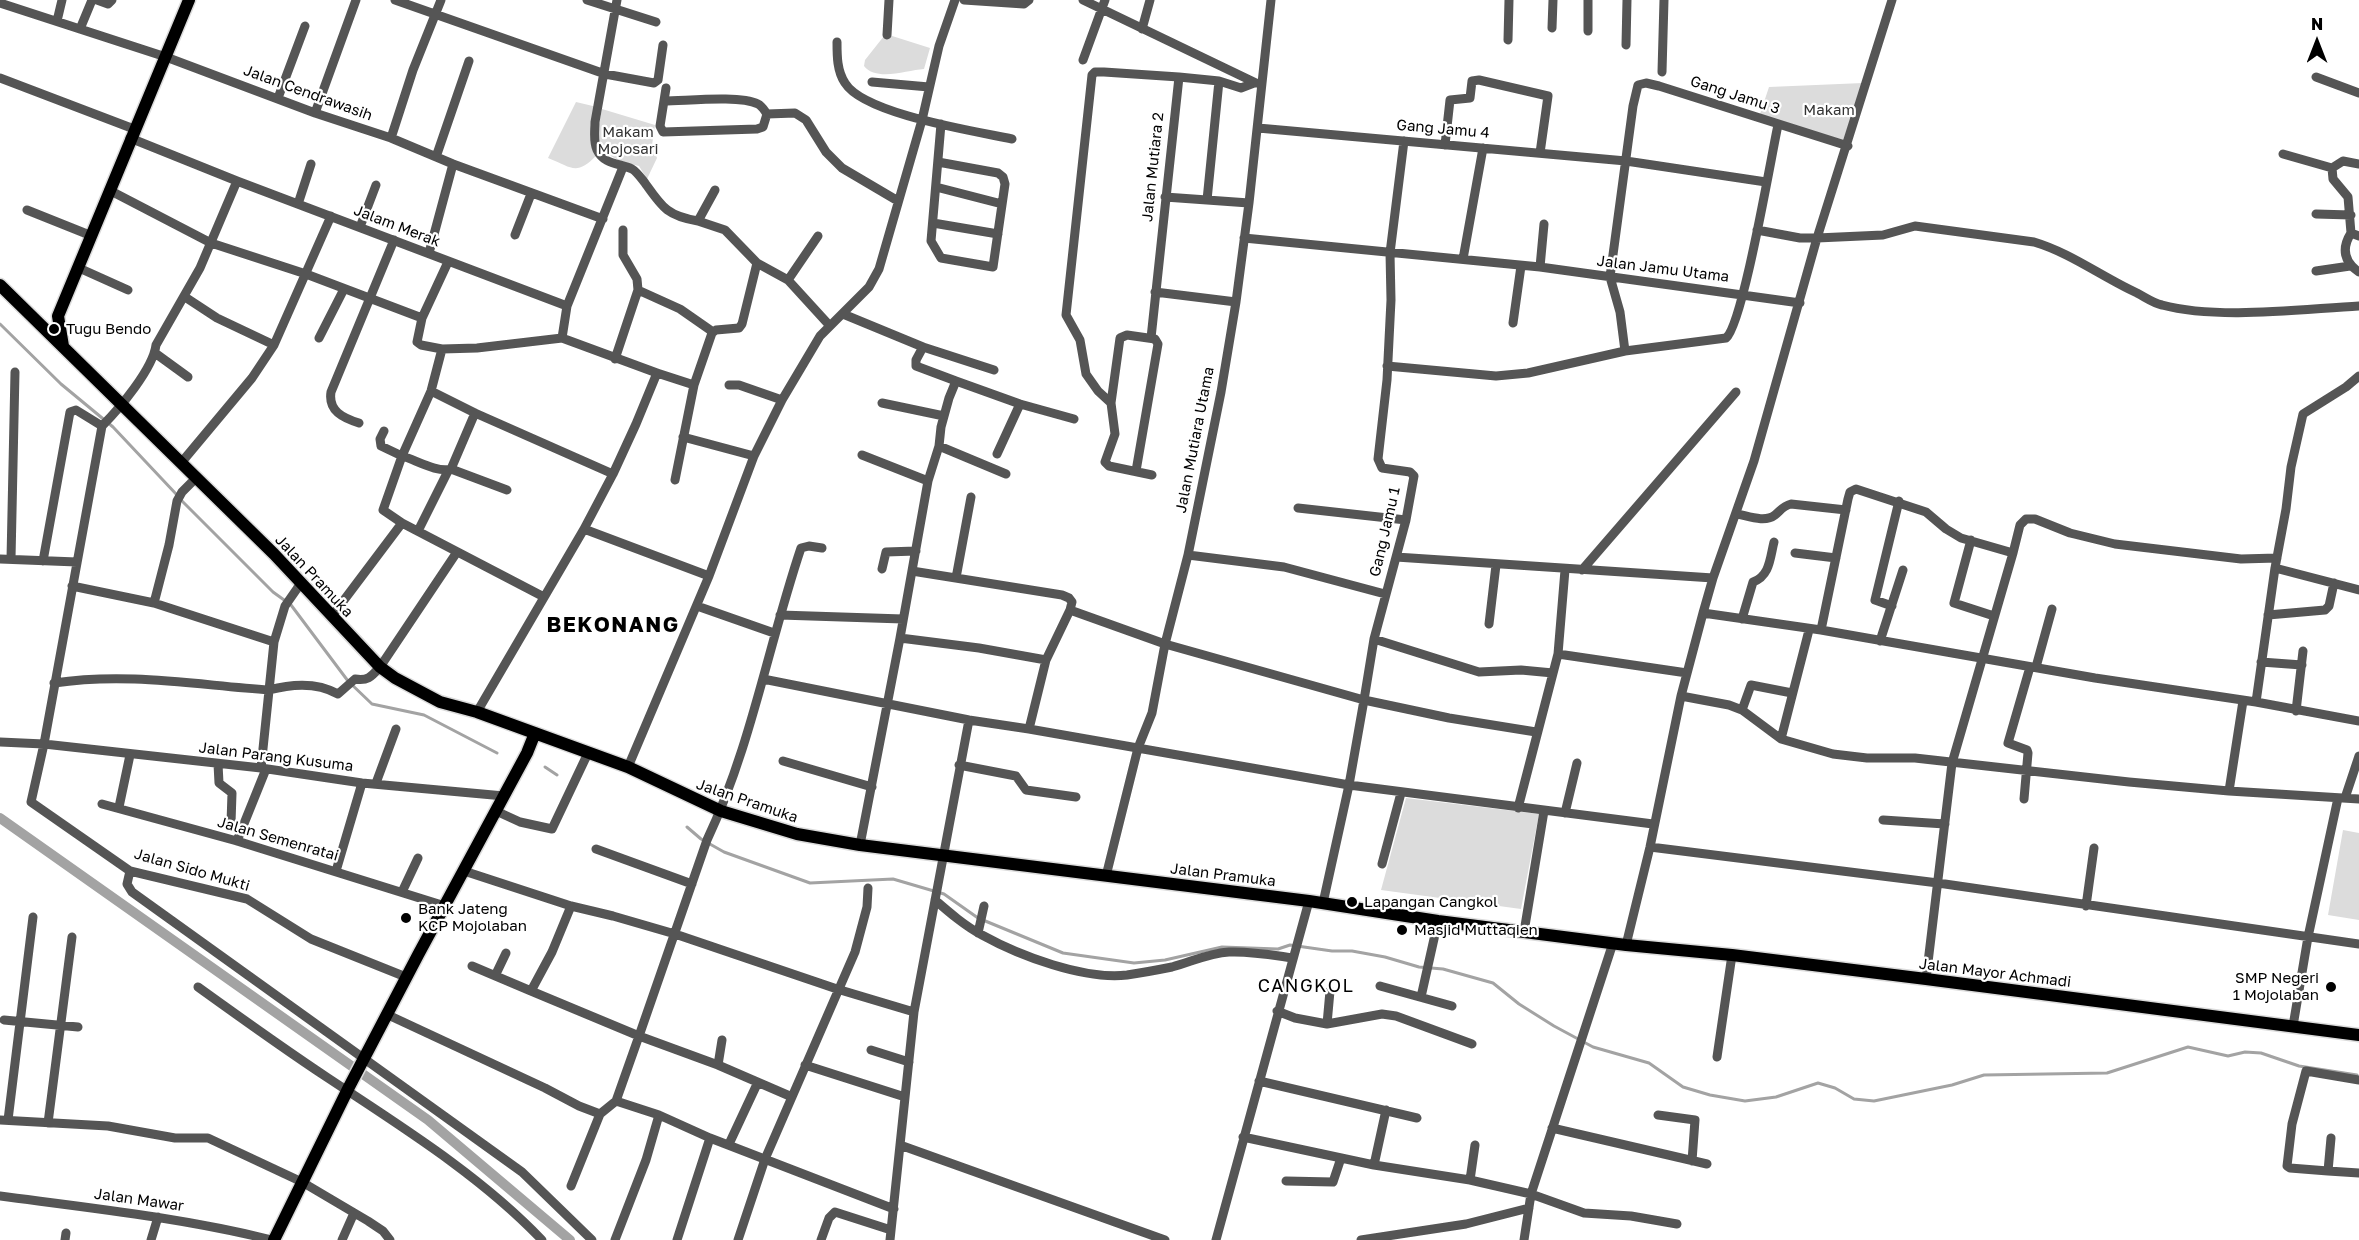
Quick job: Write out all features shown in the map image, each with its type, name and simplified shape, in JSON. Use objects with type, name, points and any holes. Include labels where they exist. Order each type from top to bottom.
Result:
[{"type":"main road","points":[[63,346],[58,316],[189,0]]},
{"type":"main road","name":"Jalan Pramuka","points":[[0,285],[63,346],[119,408],[197,477],[380,667],[440,702],[477,712],[628,768],[721,811],[797,834],[860,845],[1309,901],[1438,921],[1626,945]]},
{"type":"main road","points":[[37,322],[58,316]]},
{"type":"main road","points":[[273,1240],[386,1014],[535,734]]},
{"type":"main road","name":"Jalan Mayor Achmadi","points":[[1626,945],[1926,979],[2359,1035]]},
{"type":"street","points":[[57,21],[62,0]]},
{"type":"street","points":[[80,29],[95,0],[108,4],[112,0]]},
{"type":"street","points":[[315,113],[356,0]]},
{"type":"street","points":[[395,0],[605,74],[656,83],[663,45]]},
{"type":"street","points":[[391,138],[441,0]]},
{"type":"street","points":[[587,0],[616,5],[656,22]]},
{"type":"street","points":[[887,35],[890,0]]},
{"type":"street","points":[[628,768],[697,606],[754,456],[782,400],[820,336],[869,288],[879,270],[922,120],[939,46],[955,0]]},
{"type":"street","points":[[964,0],[1011,4],[1024,4],[1029,0]]},
{"type":"street","points":[[1083,0],[1258,84]]},
{"type":"street","points":[[1083,60],[1105,0]]},
{"type":"street","points":[[1142,29],[1150,0]]},
{"type":"street","name":"Jalan Mutiara Utama","points":[[1106,876],[1138,748],[1152,713],[1165,644],[1188,555],[1221,392],[1249,203],[1258,128],[1258,84],[1271,0]]},
{"type":"street","points":[[1508,40],[1509,0]]},
{"type":"street","points":[[1552,0],[1552,28]]},
{"type":"street","points":[[1588,0],[1588,31]]},
{"type":"street","points":[[1626,45],[1627,0]]},
{"type":"street","points":[[1662,72],[1664,0]]},
{"type":"street","points":[[1626,945],[1650,847],[1681,696],[1703,613],[1754,461],[1817,238],[1848,146],[1892,0]]},
{"type":"street","name":"Jalan Cendrawasih","points":[[0,3],[166,57],[315,113],[391,138],[531,194],[603,219]]},
{"type":"street","points":[[616,5],[595,122],[594,139],[597,151],[610,163],[631,169],[639,175],[668,212],[678,218],[698,221],[725,230],[758,262],[788,280],[830,326]]},
{"type":"street","points":[[278,98],[305,26]]},
{"type":"street","points":[[837,42],[839,69],[845,83],[856,95],[871,103],[922,120],[1012,139]]},
{"type":"street","points":[[436,157],[469,61]]},
{"type":"street","points":[[1111,404],[1086,374],[1080,340],[1066,315],[1092,75],[1095,72],[1104,72],[1179,77],[1219,81],[1241,88],[1258,84]]},
{"type":"street","name":"Jalan Mutiara 2","points":[[1136,471],[1158,344],[1155,339],[1151,338],[1179,77]]},
{"type":"street","points":[[2316,77],[2359,93]]},
{"type":"street","name":"Jalam Merak","points":[[0,78],[237,181],[567,306]]},
{"type":"street","points":[[1445,145],[1450,100],[1470,99],[1472,81],[1479,80],[1548,96],[1540,153]]},
{"type":"street","points":[[1207,200],[1219,81]]},
{"type":"street","points":[[872,82],[929,87]]},
{"type":"street","name":"Gang Jamu 3","points":[[1626,160],[1636,92],[1638,85],[1647,83],[1848,146]]},
{"type":"street","points":[[664,101],[724,100],[756,103],[762,106],[767,114],[763,127],[757,129],[663,132],[660,126],[666,88]]},
{"type":"street","points":[[767,114],[795,113],[806,120],[826,152],[842,168],[898,201]]},
{"type":"street","points":[[938,162],[998,173],[1003,177],[1005,183],[994,265],[989,268],[941,258],[932,241],[933,223],[941,124]]},
{"type":"street","points":[[1388,366],[1496,376],[1528,373],[1625,351],[1726,338],[1734,328],[1744,294],[1778,124]]},
{"type":"street","name":"Gang Jamu 4","points":[[1258,128],[1626,160],[1766,182]]},
{"type":"street","name":"Gang Jamu 1","points":[[1323,903],[1349,785],[1374,639],[1406,520],[1413,473],[1382,468],[1378,459],[1388,366],[1391,300],[1390,253],[1404,141]]},
{"type":"street","points":[[1462,259],[1483,148]]},
{"type":"street","points":[[2283,154],[2332,168],[2343,161],[2359,164]]},
{"type":"street","points":[[1625,351],[1620,312],[1610,277],[1626,160]]},
{"type":"street","points":[[298,204],[311,164]]},
{"type":"street","points":[[429,253],[453,164]]},
{"type":"street","points":[[562,338],[567,306],[623,167]]},
{"type":"street","points":[[2332,168],[2333,179],[2348,197],[2355,235],[2344,249],[2350,266],[2359,272]]},
{"type":"street","points":[[44,744],[102,426],[119,408],[155,353],[156,345],[185,297],[211,243],[237,181]]},
{"type":"street","points":[[360,227],[376,185]]},
{"type":"street","points":[[936,187],[1002,204]]},
{"type":"street","points":[[109,190],[211,243],[306,274],[422,318]]},
{"type":"street","points":[[698,221],[715,190]]},
{"type":"street","points":[[515,234],[531,194]]},
{"type":"street","points":[[1165,197],[1249,203]]},
{"type":"street","points":[[27,210],[92,236]]},
{"type":"street","points":[[2316,214],[2351,215]]},
{"type":"street","points":[[181,463],[252,378],[274,345],[332,216]]},
{"type":"street","points":[[933,223],[998,234]]},
{"type":"street","points":[[1540,267],[1544,224]]},
{"type":"street","points":[[1757,230],[1800,238],[1817,238],[1883,235],[1915,226],[2034,242],[2050,247],[2106,279],[2161,305],[2193,310],[2229,312],[2359,306]]},
{"type":"street","points":[[615,358],[638,290],[637,279],[622,255],[623,230]]},
{"type":"street","points":[[788,280],[818,236]]},
{"type":"street","name":"Jalan Jamu Utama","points":[[1244,238],[1540,267],[1800,303]]},
{"type":"street","points":[[359,423],[342,417],[335,411],[330,398],[394,240]]},
{"type":"street","points":[[448,262],[422,318],[417,342],[421,345],[442,349],[477,348],[562,338],[657,374],[694,385]]},
{"type":"street","points":[[638,290],[680,309],[713,332],[739,328],[758,262]]},
{"type":"street","points":[[1513,323],[1521,266]]},
{"type":"street","points":[[2316,271],[2350,266]]},
{"type":"street","points":[[79,268],[128,290]]},
{"type":"street","points":[[319,338],[344,289]]},
{"type":"street","points":[[1155,292],[1236,302]]},
{"type":"street","points":[[185,297],[217,318],[274,345]]},
{"type":"street","points":[[843,314],[923,347],[994,370]]},
{"type":"street","points":[[675,480],[694,385],[713,332]]},
{"type":"street","points":[[1151,338],[1127,335],[1120,338],[1111,404],[1115,434],[1105,462],[1109,466],[1152,475]]},
{"type":"street","points":[[923,347],[916,360],[916,366],[1020,404],[1074,419]]},
{"type":"street","points":[[442,349],[431,391],[402,456],[383,507],[385,512],[544,597]]},
{"type":"street","points":[[155,353],[189,377]]},
{"type":"street","points":[[11,559],[15,372]]},
{"type":"street","points":[[477,712],[584,529],[613,474],[657,374]]},
{"type":"street","points":[[2256,702],[2291,467],[2303,414],[2346,387],[2359,376]]},
{"type":"street","points":[[860,845],[928,481],[939,446],[944,416],[956,381]]},
{"type":"street","points":[[729,385],[782,400]]},
{"type":"street","points":[[431,391],[613,474]]},
{"type":"street","points":[[1582,570],[1736,392]]},
{"type":"street","points":[[882,404],[944,416]]},
{"type":"street","points":[[997,454],[1020,404]]},
{"type":"street","points":[[43,561],[70,412],[76,410],[102,426]]},
{"type":"street","points":[[418,531],[475,413]]},
{"type":"street","points":[[384,431],[380,439],[381,446],[402,456],[507,490]]},
{"type":"street","points":[[683,437],[754,456]]},
{"type":"street","points":[[939,446],[1006,474]]},
{"type":"street","points":[[862,455],[928,481]]},
{"type":"street","points":[[154,603],[179,497],[197,477]]},
{"type":"street","points":[[1821,630],[1850,492],[1856,489],[1899,501],[1926,512],[1947,529],[1971,540],[2013,553]]},
{"type":"street","points":[[956,578],[971,497]]},
{"type":"street","points":[[1892,606],[1875,600],[1899,501]]},
{"type":"street","points":[[1737,514],[1768,518],[1791,504],[1846,510]]},
{"type":"street","points":[[1298,508],[1406,520]]},
{"type":"street","points":[[1926,979],[1952,763],[2020,525],[2026,519],[2035,519],[2070,533],[2115,544],[2241,559],[2277,558]]},
{"type":"street","points":[[332,616],[402,523]]},
{"type":"street","points":[[584,529],[709,576]]},
{"type":"street","points":[[1971,540],[1954,603],[1994,616]]},
{"type":"street","points":[[1742,619],[1753,582],[1763,578],[1766,572],[1774,542]]},
{"type":"street","points":[[571,1186],[600,1114],[616,1101],[707,840],[721,811],[745,745],[774,633],[801,548],[809,546],[822,548]]},
{"type":"street","points":[[882,569],[886,552],[916,551]]},
{"type":"street","points":[[54,683],[123,677],[270,690],[287,685],[301,686],[329,689],[338,694],[355,679],[370,678],[380,667],[457,552]]},
{"type":"street","points":[[1795,553],[1836,558]]},
{"type":"street","points":[[1188,555],[1284,567],[1385,594]]},
{"type":"street","points":[[1396,557],[1713,579]]},
{"type":"street","points":[[0,559],[77,562]]},
{"type":"street","points":[[1489,624],[1496,565]]},
{"type":"street","points":[[2275,568],[2359,591]]},
{"type":"street","points":[[1518,808],[1558,654],[1566,570]]},
{"type":"street","points":[[1880,641],[1903,570]]},
{"type":"street","points":[[912,571],[1062,595],[1072,602],[1046,660],[1029,729]]},
{"type":"street","points":[[237,841],[263,769],[274,642],[285,606],[301,583]]},
{"type":"street","points":[[2268,615],[2325,610],[2329,606],[2334,583]]},
{"type":"street","points":[[72,586],[154,603],[274,642]]},
{"type":"street","points":[[697,606],[774,633]]},
{"type":"street","points":[[2025,790],[2028,751],[2008,743],[2052,609]]},
{"type":"street","points":[[1070,610],[1165,644],[1364,700],[1449,718],[1536,732]]},
{"type":"street","points":[[1703,613],[1821,630],[2359,721]]},
{"type":"street","points":[[780,615],[903,620]]},
{"type":"street","points":[[1780,739],[1809,630]]},
{"type":"street","points":[[900,638],[979,648],[1046,660]]},
{"type":"street","points":[[1374,639],[1479,672],[1521,670],[1554,673]]},
{"type":"street","points":[[2296,711],[2303,651]]},
{"type":"street","points":[[1558,654],[1687,673]]},
{"type":"street","points":[[2261,662],[2302,665]]},
{"type":"street","points":[[763,679],[969,720],[1349,785],[1653,824]]},
{"type":"street","points":[[1742,710],[1751,685],[1792,693]]},
{"type":"street","points":[[1681,696],[1729,705],[1742,710],[1780,739],[1833,754],[1867,758],[1915,758],[2229,791],[2359,799]]},
{"type":"street","points":[[2229,791],[2243,701]]},
{"type":"street","points":[[821,1240],[829,1218],[835,1212],[891,1235],[914,1011],[969,720]]},
{"type":"street","points":[[376,783],[396,729]]},
{"type":"street","name":"Jalan Parang Kusuma","points":[[0,742],[44,744],[263,769],[362,783],[504,796]]},
{"type":"street","name":"Jalan Sido Mukti","points":[[44,744],[31,802],[130,871],[247,899],[311,939],[406,977]]},
{"type":"street","points":[[496,811],[530,825],[552,829],[588,753]]},
{"type":"street","points":[[119,807],[130,755]]},
{"type":"street","points":[[2293,1026],[2308,937],[2341,798],[2359,756]]},
{"type":"street","points":[[783,761],[872,787]]},
{"type":"street","points":[[218,764],[219,783],[232,793],[231,823],[241,826]]},
{"type":"street","points":[[1565,813],[1577,764]]},
{"type":"street","points":[[959,765],[1016,776],[1026,790],[1076,797]]},
{"type":"street","points":[[336,871],[362,783]]},
{"type":"street","points":[[1382,864],[1401,793]]},
{"type":"street","name":"Jalan Semenratai","points":[[102,804],[237,841],[445,906]]},
{"type":"street","points":[[1524,932],[1544,811]]},
{"type":"street","points":[[1884,820],[1945,824]]},
{"type":"street","points":[[1650,847],[1938,883],[2359,944]]},
{"type":"street","points":[[2086,906],[2094,848]]},
{"type":"street","points":[[596,849],[692,884]]},
{"type":"street","points":[[402,892],[417,858]]},
{"type":"street","points":[[130,871],[127,884],[132,892],[362,1062],[522,1172],[592,1240]]},
{"type":"street","points":[[464,871],[571,906],[675,934],[837,989],[914,1011]]},
{"type":"street","points":[[738,1240],[765,1159],[858,942],[867,907],[868,888]]},
{"type":"street","points":[[936,894],[958,920],[978,933],[1063,968],[1094,976],[1125,975],[1172,967],[1208,955],[1229,952],[1296,949]]},
{"type":"street","points":[[1216,1240],[1309,901]]},
{"type":"street","points":[[531,991],[552,952],[571,906]]},
{"type":"street","points":[[978,933],[984,906]]},
{"type":"street","points":[[33,917],[20,1022],[4,1120],[108,1126],[154,1135],[208,1138],[302,1182],[383,1232],[390,1240]]},
{"type":"street","points":[[1421,997],[1438,921]]},
{"type":"street","points":[[48,1123],[72,937]]},
{"type":"street","points":[[1524,1240],[1531,1194],[1613,943]]},
{"type":"street","points":[[495,976],[506,953]]},
{"type":"street","points":[[1717,1057],[1732,956]]},
{"type":"street","points":[[472,966],[792,1097]]},
{"type":"street","points":[[1380,986],[1452,1006]]},
{"type":"street","points":[[198,987],[292,1054],[348,1089],[438,1152],[522,1219],[539,1239]]},
{"type":"street","points":[[1327,1024],[1330,991]]},
{"type":"street","points":[[1277,1011],[1295,1018],[1327,1024],[1382,1014],[1396,1016],[1472,1044]]},
{"type":"street","points":[[386,1014],[600,1114]]},
{"type":"street","points":[[4,1020],[78,1027]]},
{"type":"street","points":[[718,1065],[722,1040]]},
{"type":"street","points":[[871,1050],[909,1062]]},
{"type":"street","points":[[805,1065],[905,1097]]},
{"type":"street","points":[[2359,1080],[2306,1071],[2292,1124],[2287,1166],[2359,1173]]},
{"type":"street","points":[[1259,1081],[1417,1118]]},
{"type":"street","points":[[729,1144],[758,1082]]},
{"type":"street","points":[[616,1101],[659,1115],[710,1138],[894,1209]]},
{"type":"street","points":[[1374,1165],[1386,1110]]},
{"type":"street","points":[[615,1240],[646,1160],[659,1115]]},
{"type":"street","points":[[1658,1115],[1695,1120],[1692,1161]]},
{"type":"street","points":[[1552,1128],[1707,1164]]},
{"type":"street","points":[[1244,1137],[1374,1165],[1470,1180],[1531,1194],[1584,1213],[1631,1216],[1677,1224]]},
{"type":"street","points":[[677,1240],[710,1138]]},
{"type":"street","points":[[2328,1171],[2331,1138]]},
{"type":"street","points":[[900,1145],[1165,1240]]},
{"type":"street","points":[[1470,1180],[1475,1145]]},
{"type":"street","points":[[1286,1181],[1333,1182],[1341,1158]]},
{"type":"street","name":"Jalan Mawar","points":[[0,1196],[158,1217],[273,1240]]},
{"type":"street","points":[[1361,1240],[1467,1224],[1529,1208]]},
{"type":"street","points":[[342,1240],[354,1213]]},
{"type":"street","points":[[151,1240],[158,1217]]},
{"type":"green space","points":[[889,35],[930,48],[924,69],[884,74],[870,71],[864,66],[865,60],[884,36]]},
{"type":"green space","name":"Makam","points":[[1863,83],[1846,142],[1760,114],[1769,87]]},
{"type":"green space","name":"Makam Mojosari","points":[[576,102],[597,107],[597,155],[579,168],[569,167],[548,158]]},
{"type":"green space","name":"Makam Mojosari","points":[[602,109],[655,125],[652,145],[657,158],[647,179],[639,166],[617,159],[599,146]]},
{"type":"green space","name":"Lapangan Cangkol","points":[[1406,798],[1539,814],[1521,909],[1381,890]]},
{"type":"green space","points":[[2343,830],[2359,833],[2359,920],[2328,915]]},
{"type":"waterway","points":[[0,324],[61,384],[113,427],[177,495]]},
{"type":"waterway","points":[[181,500],[273,592],[291,605],[348,681],[372,704],[424,715],[497,753]]},
{"type":"waterway","points":[[545,767],[557,775]]},
{"type":"waterway","points":[[0,818],[428,1120],[570,1240]]},
{"type":"waterway","points":[[687,827],[701,839],[724,852],[810,883],[893,879],[944,894],[978,918],[1063,953],[1134,963],[1165,960],[1222,947],[1278,949],[1290,945],[1332,951],[1352,951],[1385,957],[1419,967],[1443,969],[1493,983],[1519,1004],[1554,1026],[1593,1047],[1649,1063],[1683,1087],[1710,1095],[1745,1101],[1776,1097],[1818,1083],[1835,1088],[1854,1099],[1874,1101],[1952,1085],[1984,1075],[2107,1073],[2188,1047],[2228,1056],[2245,1052],[2261,1053],[2299,1066],[2357,1075]]},
{"type":"place","name":"Tugu Bendo","points":[[54,329]]},
{"type":"place","name":"Lapangan Cangkol","points":[[1352,902]]},
{"type":"place","name":"Bank Jateng KCP Mojolaban","points":[[406,918]]},
{"type":"place","name":"Masjid Muttaqien","points":[[1402,930]]},
{"type":"place","name":"SMP Negeri 1 Mojolaban","points":[[2331,987]]},
{"type":"district","name":"BEKONANG","points":[[613,625]]},
{"type":"district","name":"CANGKOL","points":[[1306,986]]}]
